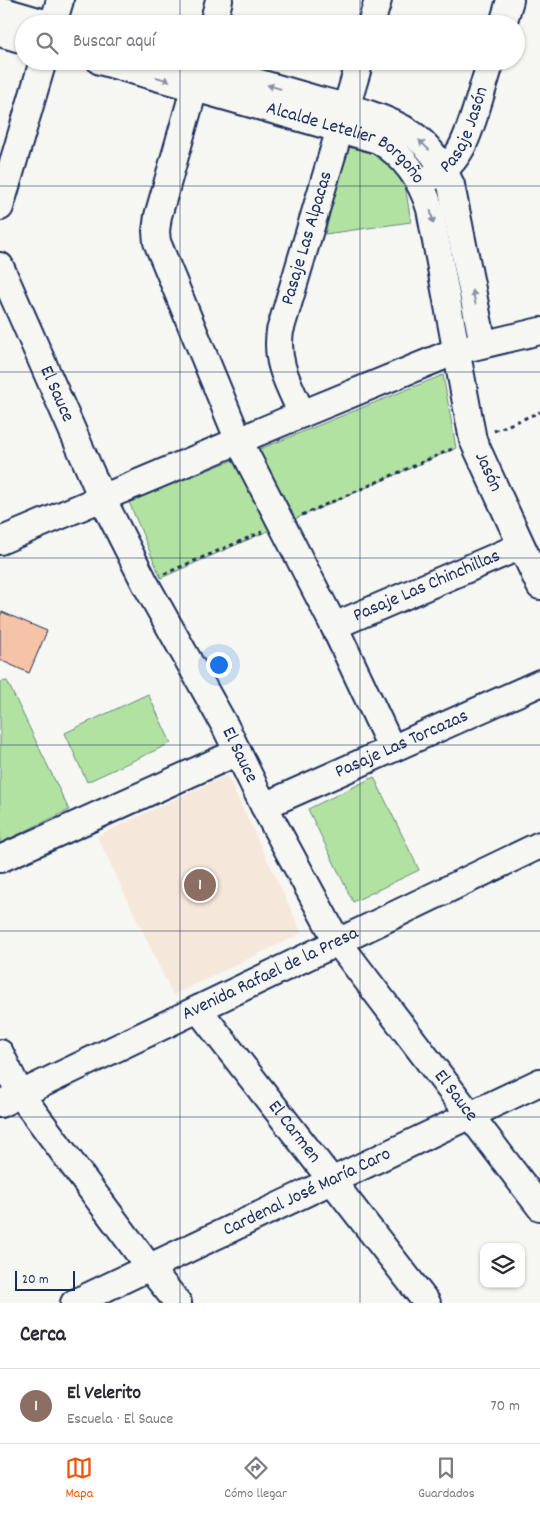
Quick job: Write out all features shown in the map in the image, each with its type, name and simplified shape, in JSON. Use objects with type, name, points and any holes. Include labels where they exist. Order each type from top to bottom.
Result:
[{"type":"street","points":[[56,15],[60,0]]},
{"type":"street","points":[[215,15],[219,0]]},
{"type":"street","points":[[374,15],[378,0]]},
{"type":"street","points":[[506,15],[510,0]]},
{"type":"street","points":[[0,10],[17,15]]},
{"type":"street","points":[[0,33],[15,37]]},
{"type":"street","points":[[0,206],[40,70]]},
{"type":"street","points":[[195,70],[158,216],[156,231],[162,256],[239,441],[334,626],[392,749]]},
{"type":"street","name":"Alcalde Letelier Borgoño","points":[[198,70],[344,118],[386,121],[412,134],[435,155],[451,185],[483,344]]},
{"type":"street","name":"Pasaje Las Alpacas","points":[[302,414],[281,364],[278,344],[280,331],[357,70]]},
{"type":"street","name":"Pasaje Jasón","points":[[420,182],[444,170],[460,152],[467,139],[488,70]]},
{"type":"street","name":"Alcalde Letelier Borgoño","points":[[344,118],[390,147],[412,169],[420,182],[430,209],[456,351]]},
{"type":"street","name":"El Sauce","points":[[0,266],[102,498],[145,583],[225,726],[264,806],[337,941],[540,1207]]},
{"type":"street","points":[[0,541],[456,351],[540,331]]},
{"type":"street","name":"Jasón","points":[[456,351],[473,440],[540,586]]},
{"type":"street","name":"Pasaje Las Chinchillas","points":[[334,626],[520,546]]},
{"type":"street","name":"Pasaje Las Torcazas","points":[[264,806],[540,683]]},
{"type":"street","points":[[0,859],[238,752]]},
{"type":"street","name":"Avenida Rafael de la Presa","points":[[10,1099],[540,845]]},
{"type":"street","name":"El Carmen","points":[[198,1008],[427,1303]]},
{"type":"street","points":[[0,1053],[10,1099],[178,1303]]},
{"type":"street","name":"Cardenal José María Caro","points":[[74,1303],[540,1082]]},
{"type":"path","points":[[145,583],[540,412]]},
{"type":"shaded area","points":[[227,775],[302,933],[173,995],[97,836]]},
{"type":"green space","points":[[348,141],[384,155],[404,179],[411,222],[325,234]]},
{"type":"green space","points":[[443,375],[456,448],[161,578],[129,502]]},
{"type":"green space","points":[[7,681],[69,810],[0,843],[0,682]]},
{"type":"green space","points":[[148,694],[171,743],[87,782],[65,733]]},
{"type":"green space","points":[[374,777],[419,870],[353,902],[308,809]]},
{"type":"building","points":[[2,612],[47,631],[29,673],[0,660],[0,616]]},
{"type":"place","name":"El Velerito","points":[[200,885]]}]
